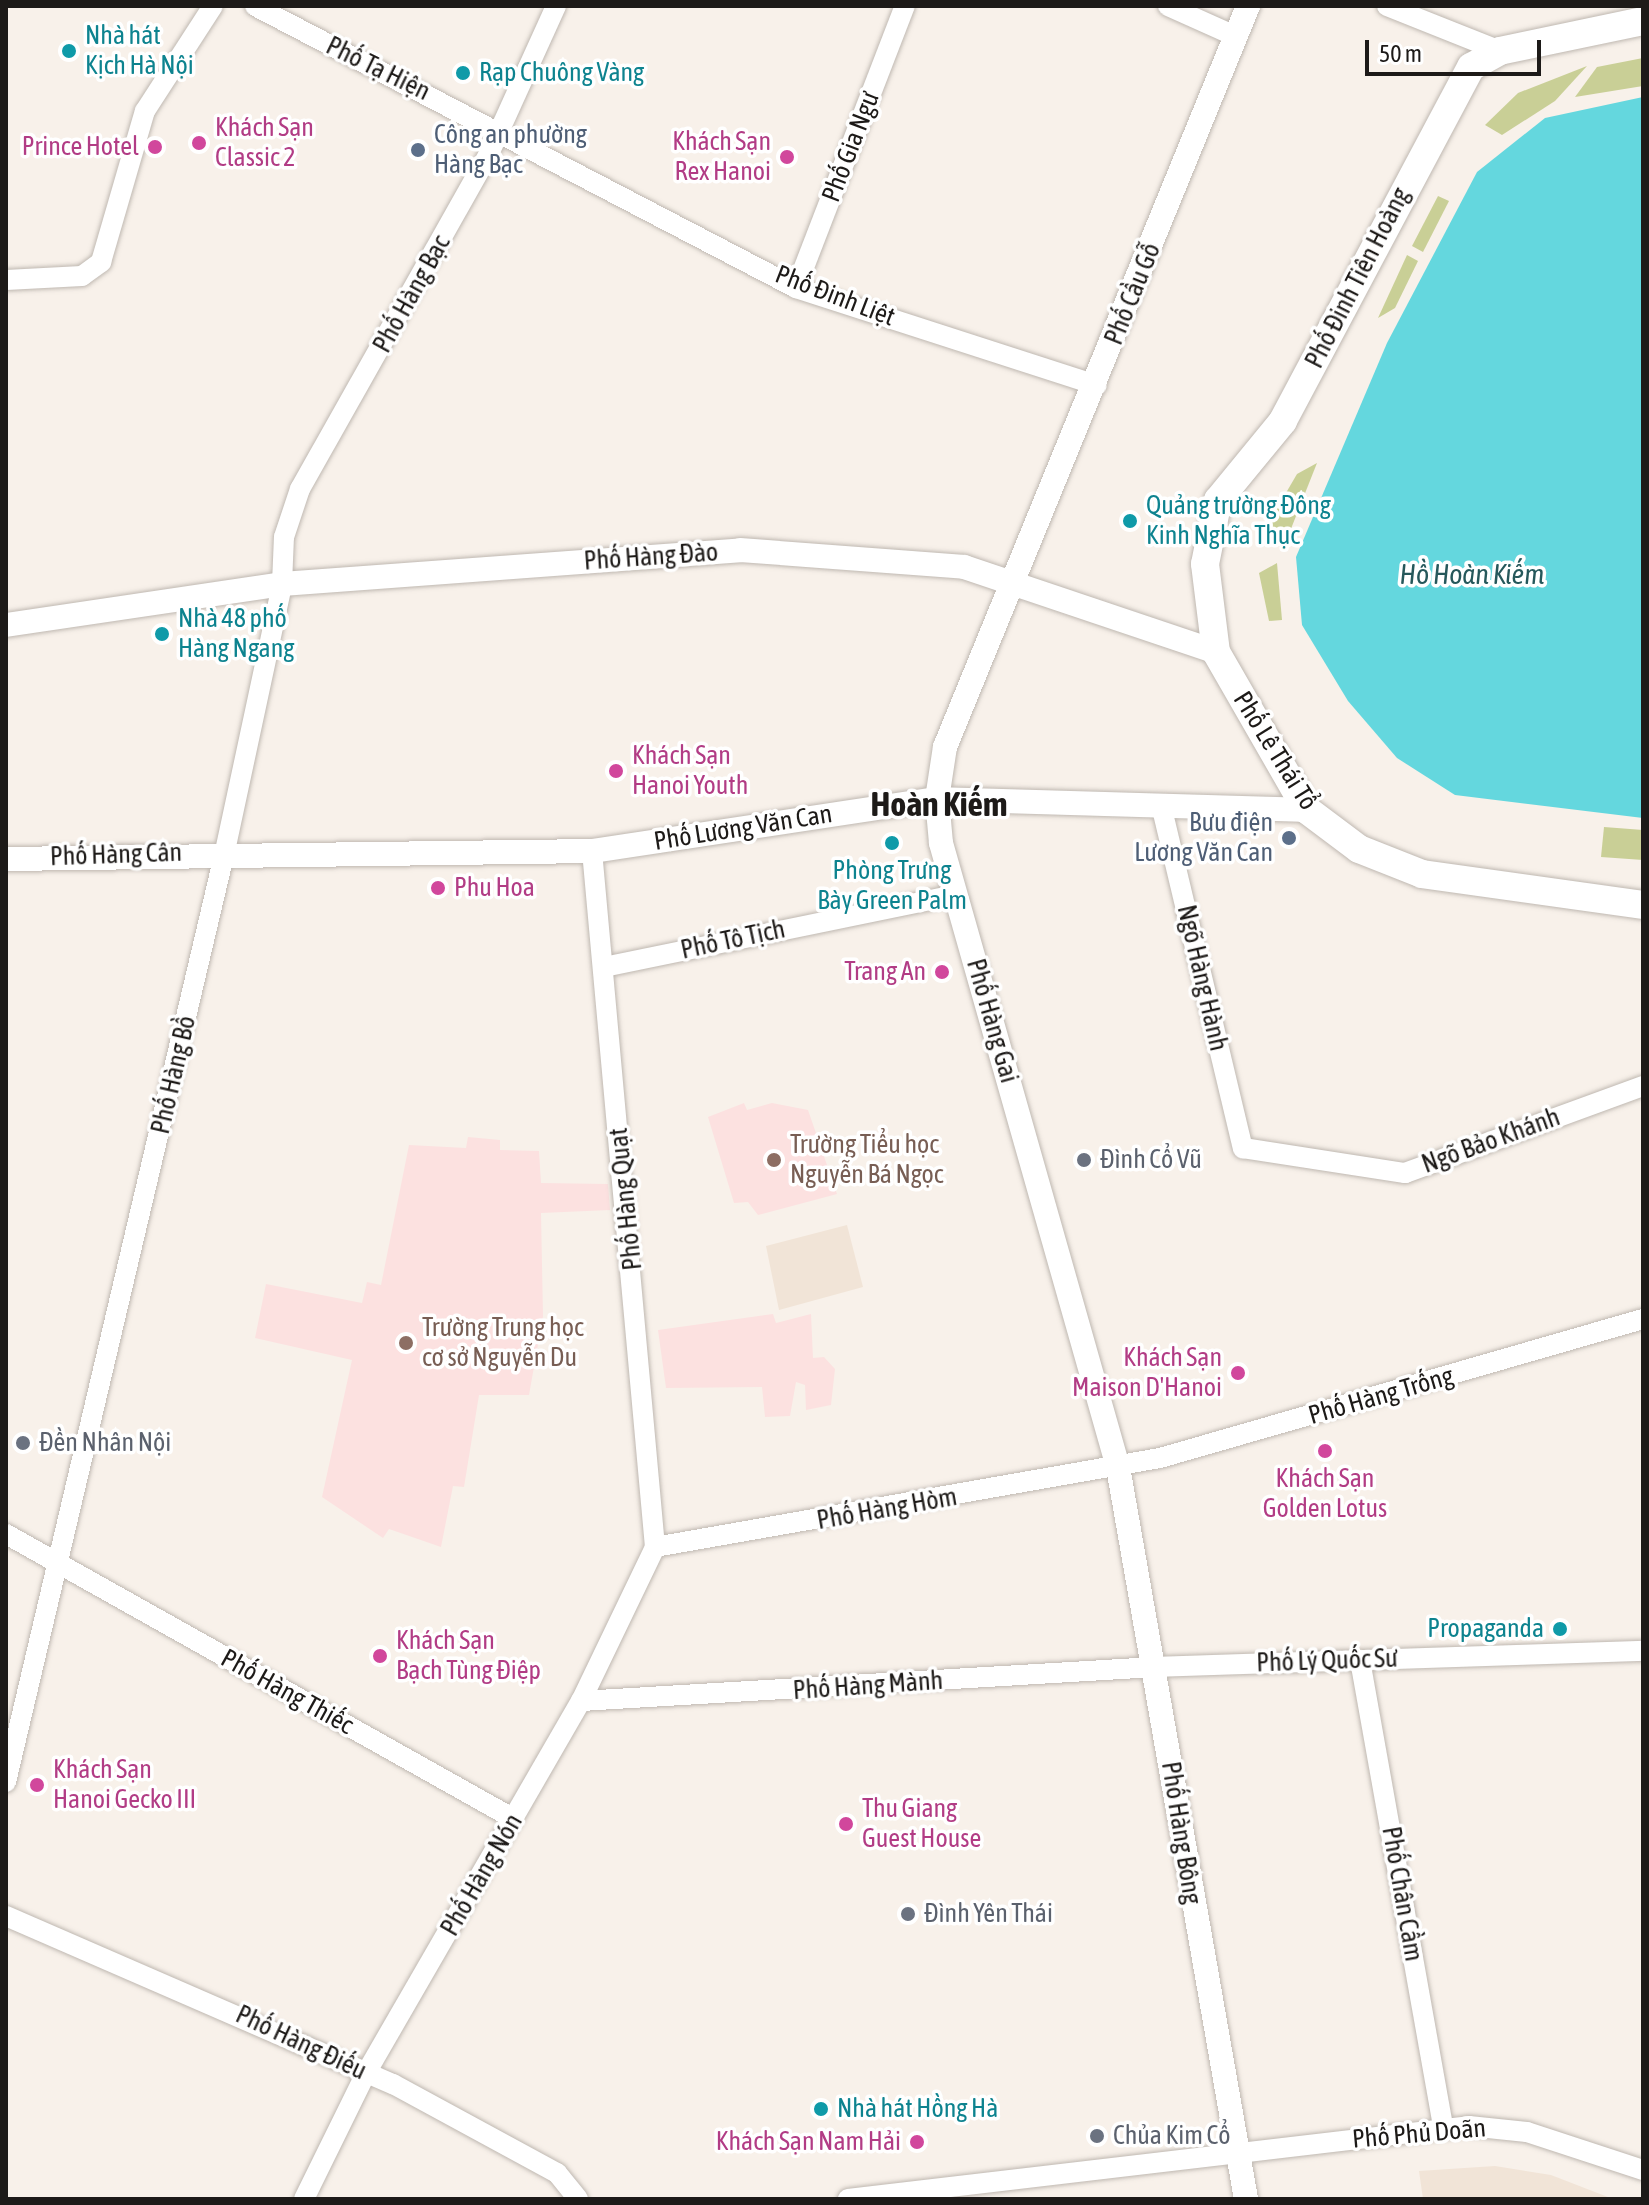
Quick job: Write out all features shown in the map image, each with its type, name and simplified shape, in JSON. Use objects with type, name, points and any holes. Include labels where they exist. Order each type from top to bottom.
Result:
[{"type":"main road","name":"Phố Đinh Tiên Hoàng","points":[[1216,652],[1205,564],[1218,500],[1283,421],[1459,84],[1500,51],[1629,18]]},
{"type":"main road","name":"Phố Lê Thái Tổ","points":[[1216,652],[1307,810],[1359,849],[1422,874],[1643,905]]},
{"type":"street","points":[[6,280],[82,276],[101,262],[145,111],[213,6]]},
{"type":"street","name":"Phố Tạ Hiện","points":[[255,6],[502,129]]},
{"type":"street","name":"Phố Hàng Bạc","points":[[282,584],[284,537],[300,489],[502,129],[556,6]]},
{"type":"street","name":"Phố Gia Ngư","points":[[796,288],[905,6]]},
{"type":"street","points":[[1168,6],[1235,36]]},
{"type":"street","name":"Phố Cầu Gỗ","points":[[1017,581],[1248,6]]},
{"type":"street","points":[[1387,6],[1500,51]]},
{"type":"street","name":"Phố Đinh Liệt","points":[[502,129],[796,288],[1097,385]]},
{"type":"street","name":"Phố Hàng Đào","points":[[6,625],[282,584],[740,550],[964,567],[1017,581]]},
{"type":"street","points":[[1017,581],[1216,652]]},
{"type":"street","name":"Phố Hàng Gai","points":[[1017,581],[945,747],[937,799],[955,895],[1118,1467]]},
{"type":"street","name":"Phố Hàng Bồ","points":[[6,1782],[61,1565],[225,851],[282,584]]},
{"type":"street","name":"Phố Lương Văn Can","points":[[225,851],[592,851],[937,799],[1162,809],[1307,810]]},
{"type":"street","name":"Ngõ Hàng Hành","points":[[1162,809],[1243,1148]]},
{"type":"street","name":"Phố Hàng Cân","points":[[6,859],[225,851]]},
{"type":"street","name":"Phố Hàng Quạt","points":[[592,851],[655,1547]]},
{"type":"street","name":"Phố Tô Tịch","points":[[604,967],[955,895]]},
{"type":"street","name":"Ngõ Bảo Khánh","points":[[1243,1148],[1405,1173],[1643,1086]]},
{"type":"street","name":"Phố Hàng Trống","points":[[1118,1467],[1643,1319]]},
{"type":"street","name":"Phố Hàng Hòm","points":[[655,1547],[1118,1467]]},
{"type":"street","name":"Phố Hàng Bông","points":[[1118,1467],[1246,2199]]},
{"type":"street","name":"Phố Hàng Thiếc","points":[[6,1534],[514,1819]]},
{"type":"street","name":"Phố Hàng Nón","points":[[304,2199],[366,2073],[581,1701],[655,1547]]},
{"type":"street","name":"Phố Lý Quốc Sư","points":[[1155,1667],[1643,1651]]},
{"type":"street","name":"Phố Chân Cầm","points":[[1360,1660],[1443,2128]]},
{"type":"street","name":"Phố Hàng Mành","points":[[581,1701],[1155,1667]]},
{"type":"street","name":"Phố Hàng Điếu","points":[[6,1916],[366,2073],[557,2173],[578,2199]]},
{"type":"street","name":"Phố Phủ Doãn","points":[[848,2199],[1443,2128],[1527,2132],[1643,2170]]},
{"type":"shaded area","name":"Trường Tiểu học Nguyễn Bá Ngọc","points":[[744,1103],[747,1110],[772,1103],[808,1110],[837,1194],[758,1215],[748,1202],[734,1203],[708,1117]]},
{"type":"shaded area","name":"Trường Trung học cơ sở Nguyễn Du","points":[[468,1137],[500,1140],[500,1150],[539,1151],[541,1183],[608,1184],[610,1210],[541,1213],[543,1316],[529,1395],[479,1395],[464,1487],[453,1486],[441,1547],[389,1529],[383,1538],[322,1497],[352,1360],[255,1338],[266,1284],[362,1303],[367,1282],[381,1285],[409,1145],[466,1148]]},
{"type":"shaded area","points":[[847,1225],[863,1287],[779,1310],[766,1246]]},
{"type":"shaded area","points":[[773,1314],[776,1323],[811,1314],[813,1358],[824,1357],[835,1369],[831,1405],[806,1410],[805,1385],[796,1382],[790,1416],[765,1417],[762,1387],[666,1388],[658,1330]]},
{"type":"shaded area","points":[[1495,2166],[1551,2175],[1613,2199],[1423,2199],[1419,2171]]},
{"type":"green space","points":[[1643,58],[1643,86],[1575,97],[1597,67]]},
{"type":"green space","points":[[1587,66],[1555,101],[1502,135],[1485,125],[1518,93]]},
{"type":"green space","points":[[1438,196],[1449,201],[1423,252],[1412,246]]},
{"type":"green space","points":[[1407,255],[1418,261],[1395,308],[1378,318]]},
{"type":"green space","points":[[1317,463],[1283,549],[1267,537],[1269,522],[1297,474]]},
{"type":"green space","points":[[1277,563],[1282,620],[1269,621],[1259,573]]},
{"type":"green space","points":[[1604,827],[1643,830],[1643,860],[1601,857]]},
{"type":"water","name":"Hồ Hoàn Kiếm","points":[[1643,97],[1643,818],[1455,795],[1397,758],[1348,701],[1302,625],[1296,557],[1387,343],[1477,172],[1545,118]]},
{"type":"place","name":"Nhà hát Kịch Hà Nội","points":[[69,51]]},
{"type":"place","name":"Rạp Chuông Vàng","points":[[463,73]]},
{"type":"place","name":"Khách Sạn Classic 2","points":[[199,143]]},
{"type":"place","name":"Prince Hotel","points":[[155,147]]},
{"type":"place","name":"Công an phường Hàng Bạc","points":[[418,150]]},
{"type":"place","name":"Khách Sạn Rex Hanoi","points":[[787,157]]},
{"type":"place","name":"Quảng trường Đông Kinh Nghĩa Thục","points":[[1130,521]]},
{"type":"place","name":"Nhà 48 phố Hàng Ngang","points":[[162,634]]},
{"type":"place","name":"Khách Sạn Hanoi Youth","points":[[616,771]]},
{"type":"place","name":"Bưu điện Lương Văn Can","points":[[1289,838]]},
{"type":"place","name":"Phòng Trưng Bày Green Palm","points":[[892,843]]},
{"type":"place","name":"Phu Hoa","points":[[438,888]]},
{"type":"place","name":"Trang An","points":[[942,972]]},
{"type":"place","name":"Trường Tiểu học Nguyễn Bá Ngọc","points":[[774,1160]]},
{"type":"place","name":"Đình Cổ Vũ","points":[[1084,1160]]},
{"type":"place","name":"Trường Trung học cơ sở Nguyễn Du","points":[[406,1343]]},
{"type":"place","name":"Khách Sạn Maison D'Hanoi","points":[[1238,1373]]},
{"type":"place","name":"Đền Nhân Nội","points":[[23,1443]]},
{"type":"place","name":"Khách Sạn Golden Lotus","points":[[1325,1451]]},
{"type":"place","name":"Propaganda","points":[[1560,1629]]},
{"type":"place","name":"Khách Sạn Bạch Tùng Điệp","points":[[380,1656]]},
{"type":"place","name":"Khách Sạn Hanoi Gecko III","points":[[37,1785]]},
{"type":"place","name":"Thu Giang Guest House","points":[[846,1824]]},
{"type":"place","name":"Đình Yên Thái","points":[[908,1914]]},
{"type":"place","name":"Nhà hát Hồng Hà","points":[[821,2109]]},
{"type":"place","name":"Chủa Kim Cổ","points":[[1097,2136]]},
{"type":"place","name":"Khách Sạn Nam Hải","points":[[917,2142]]},
{"type":"district","name":"Hoàn Kiếm","points":[[939,804]]}]
